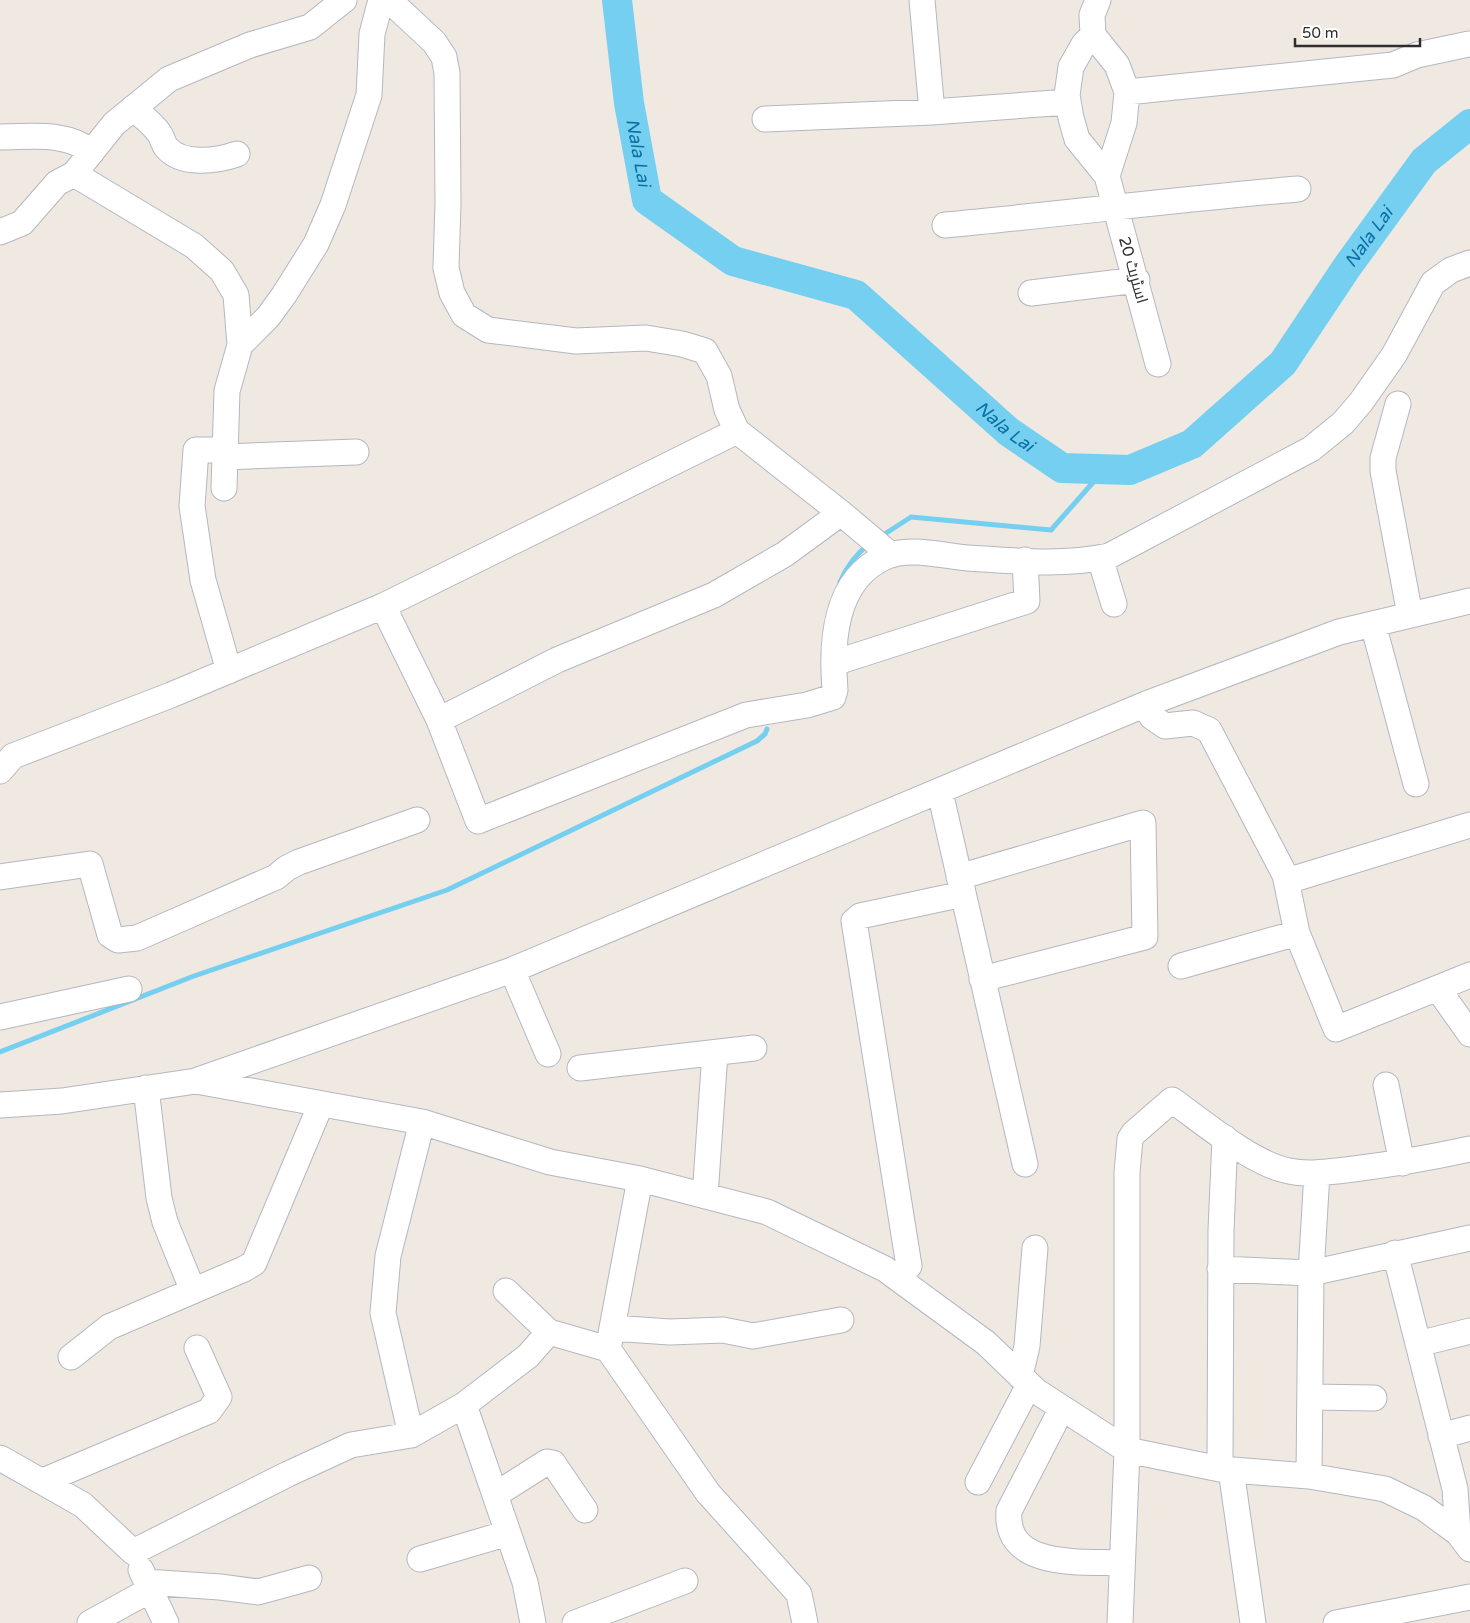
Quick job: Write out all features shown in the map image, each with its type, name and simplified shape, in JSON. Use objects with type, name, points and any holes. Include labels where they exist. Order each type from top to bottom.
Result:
[{"type":"street","points":[[0,232],[22,223],[57,183],[74,174],[114,124],[169,79],[250,45],[310,27],[344,0]]},
{"type":"street","points":[[240,345],[268,318],[284,295],[316,244],[333,206],[369,95],[372,34],[381,0]]},
{"type":"street","points":[[389,0],[434,42],[444,57],[447,74],[446,268],[452,293],[464,316],[488,330],[576,340],[646,338],[682,344],[705,351],[719,376],[727,410],[738,431],[842,513],[878,544],[910,552],[1077,562],[1109,556],[1162,529],[1311,449],[1343,423],[1361,402],[1394,355],[1433,283],[1451,270],[1470,263]]},
{"type":"street","points":[[922,0],[932,112]]},
{"type":"street","name":"اسٹریٹ 20","points":[[1091,12],[1117,65],[1126,92],[1124,123],[1107,176]]},
{"type":"street","name":"اسٹریٹ 20","points":[[1091,12],[1084,44],[1071,67],[1067,95],[1068,102],[1077,139],[1107,176],[1158,364]]},
{"type":"street","points":[[1126,92],[1394,65],[1417,55],[1469,44]]},
{"type":"street","points":[[765,119],[932,112],[1068,102]]},
{"type":"street","points":[[133,108],[150,122],[160,134],[166,146],[183,158],[220,160],[237,154]]},
{"type":"street","points":[[0,137],[64,138],[85,146],[92,152]]},
{"type":"street","points":[[74,174],[194,246],[222,271],[236,295],[240,345],[227,391],[224,488]]},
{"type":"street","points":[[945,225],[1115,209],[1171,200],[1298,189]]},
{"type":"street","points":[[1031,293],[1136,280]]},
{"type":"street","points":[[1398,404],[1382,471],[1410,615]]},
{"type":"street","points":[[0,772],[13,756],[229,671],[383,606],[738,431]]},
{"type":"street","points":[[229,671],[203,580],[192,506],[196,450],[224,454],[356,452]]},
{"type":"street","points":[[439,720],[557,660],[714,594],[785,554],[842,513]]},
{"type":"street","points":[[383,606],[439,720],[478,821],[746,714],[807,705],[833,697],[835,690],[834,636],[847,592],[864,571],[878,544]]},
{"type":"street","points":[[1100,558],[1114,604]]},
{"type":"street","points":[[834,663],[1027,601],[1025,560]]},
{"type":"street","points":[[0,1105],[62,1101],[196,1081],[512,970],[1146,704],[1339,632],[1470,601]]},
{"type":"street","points":[[1373,624],[1416,784]]},
{"type":"street","points":[[1146,704],[1152,717],[1164,726],[1193,723],[1208,730],[1287,882],[1297,933],[1336,1029],[1470,975]]},
{"type":"street","points":[[940,792],[1025,1164]]},
{"type":"street","points":[[0,877],[90,864],[110,935],[118,940],[137,938],[276,878],[287,868],[299,862],[417,820]]},
{"type":"street","points":[[909,1266],[854,921],[860,916],[961,885],[1143,823],[1145,937],[982,979]]},
{"type":"street","points":[[1287,882],[1470,825]]},
{"type":"street","points":[[1181,966],[1297,933]]},
{"type":"street","points":[[512,970],[548,1054]]},
{"type":"street","points":[[0,1017],[129,989]]},
{"type":"street","points":[[1438,989],[1470,1034]]},
{"type":"street","points":[[580,1068],[754,1048]]},
{"type":"street","points":[[705,1196],[715,1053]]},
{"type":"street","points":[[196,1081],[422,1122],[550,1162],[640,1179],[767,1212],[885,1269],[986,1343],[1025,1380],[1062,1408],[1126,1450],[1225,1469],[1309,1476],[1385,1489],[1424,1508],[1464,1541]]},
{"type":"street","points":[[1386,1085],[1402,1163]]},
{"type":"street","points":[[146,1088],[159,1198],[165,1222],[193,1291]]},
{"type":"street","points":[[1120,1623],[1126,1450],[1127,1172],[1130,1139],[1172,1100],[1225,1138],[1265,1162],[1288,1171],[1317,1173],[1402,1163],[1470,1149]]},
{"type":"street","points":[[71,1357],[109,1327],[254,1263],[321,1104]]},
{"type":"street","points":[[411,1435],[383,1313],[388,1256],[422,1122]]},
{"type":"street","points":[[1225,1138],[1220,1269],[1225,1469],[1253,1623]]},
{"type":"street","points":[[1309,1476],[1311,1273],[1317,1173]]},
{"type":"street","points":[[640,1179],[610,1338],[708,1494],[799,1594],[805,1623]]},
{"type":"street","points":[[1220,1269],[1311,1273],[1394,1253],[1470,1238]]},
{"type":"street","points":[[978,1482],[1025,1380],[1035,1248]]},
{"type":"street","points":[[1394,1253],[1455,1489],[1464,1541]]},
{"type":"street","points":[[506,1291],[549,1332],[610,1338],[670,1332],[723,1330],[753,1336],[841,1320]]},
{"type":"street","points":[[1418,1344],[1470,1331]]},
{"type":"street","points":[[133,1552],[288,1474],[351,1445],[411,1435],[464,1405],[528,1356],[549,1332]]},
{"type":"street","points":[[43,1481],[209,1411],[219,1397],[197,1348]]},
{"type":"street","points":[[1310,1397],[1374,1398]]},
{"type":"street","points":[[464,1405],[525,1582],[533,1623]]},
{"type":"street","points":[[1062,1408],[1009,1511],[1008,1520],[1021,1548],[1039,1557],[1122,1563]]},
{"type":"street","points":[[1441,1436],[1470,1428]]},
{"type":"street","points":[[0,1458],[43,1481],[83,1506],[133,1552],[166,1623]]},
{"type":"street","points":[[495,1495],[547,1462],[552,1463],[585,1510]]},
{"type":"street","points":[[420,1559],[508,1534]]},
{"type":"street","points":[[90,1623],[148,1586],[220,1587],[258,1592],[309,1578]]},
{"type":"street","points":[[574,1623],[685,1581]]},
{"type":"street","points":[[1336,1623],[1459,1607]]},
{"type":"waterway","name":"Nala Lai","points":[[617,0],[629,103],[647,200],[733,261],[856,295],[1009,432],[1062,468],[1130,470],[1192,444],[1283,363],[1347,267],[1424,161],[1470,124]]},
{"type":"waterway","points":[[880,537],[911,517],[1051,530],[1104,470]]},
{"type":"waterway","points":[[840,582],[852,561],[869,544]]},
{"type":"waterway","points":[[0,1052],[194,976],[447,890],[757,741],[765,734],[767,729]]}]
